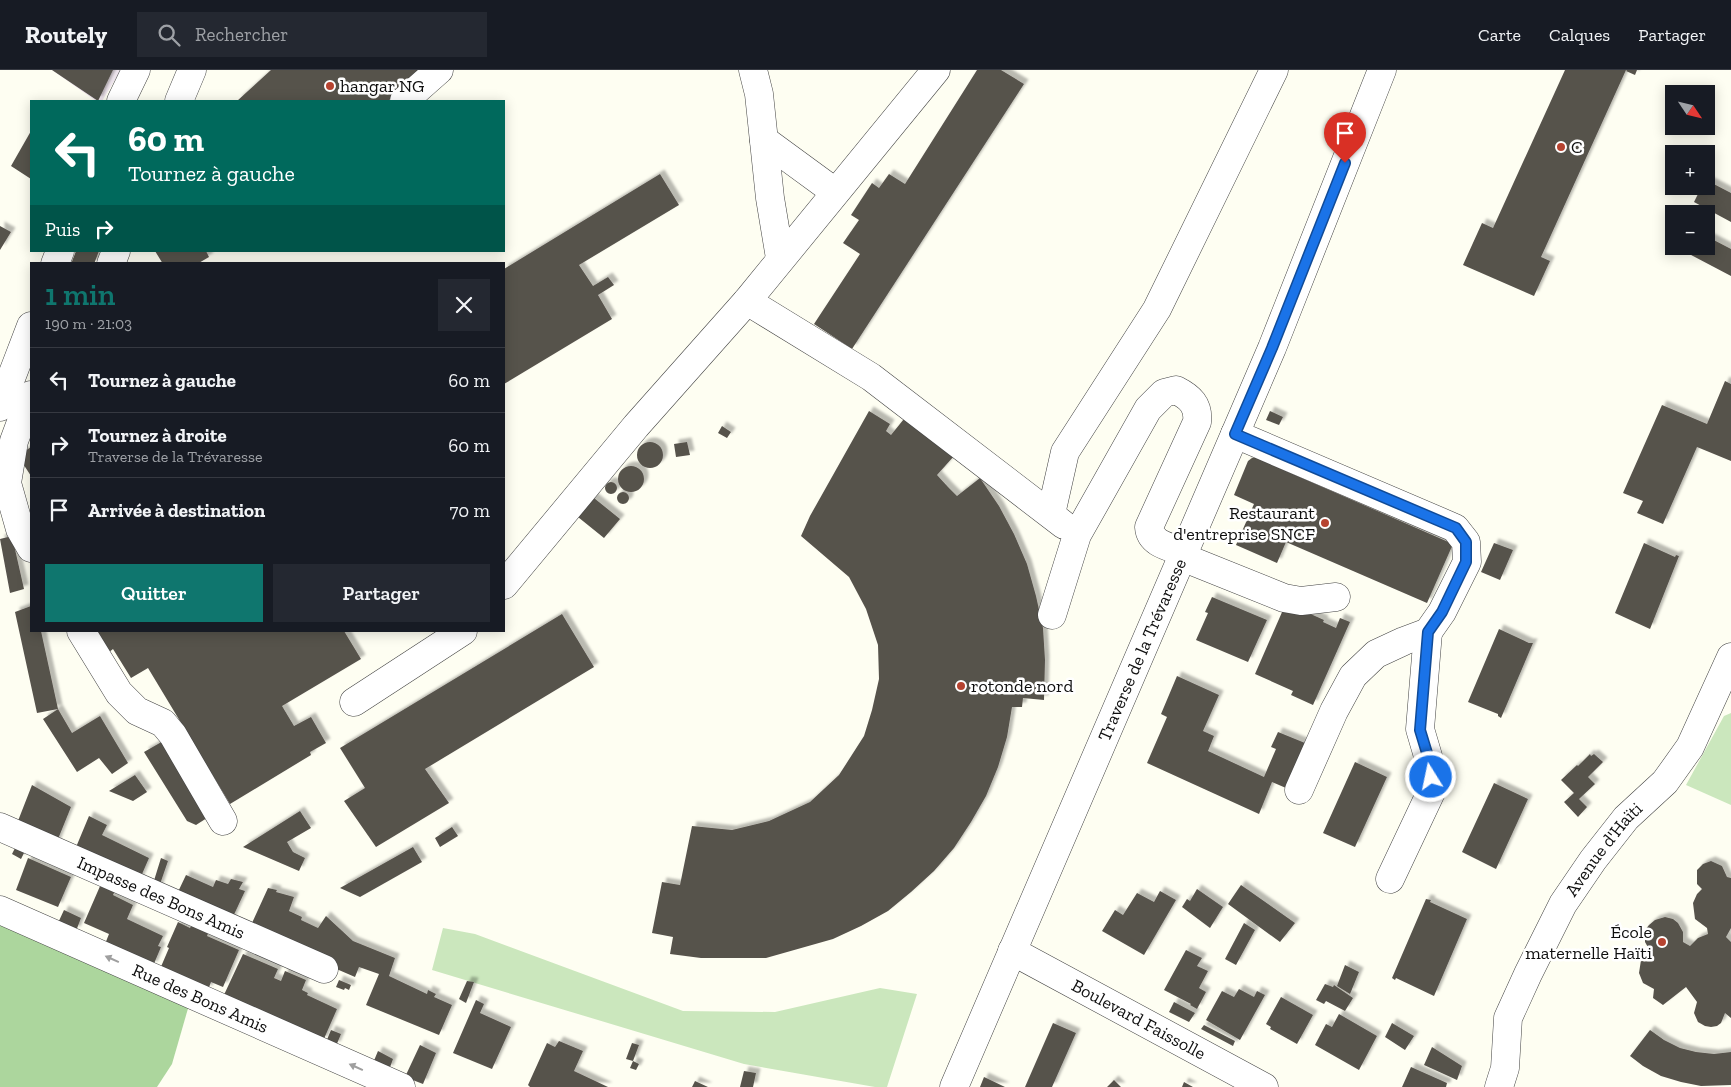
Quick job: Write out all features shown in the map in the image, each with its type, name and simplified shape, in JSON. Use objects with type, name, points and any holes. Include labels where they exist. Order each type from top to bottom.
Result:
[{"type":"street","points":[[121,100],[136,70]]},
{"type":"street","points":[[179,100],[192,70]]},
{"type":"street","points":[[405,100],[439,70]]},
{"type":"street","points":[[754,70],[759,94],[770,198],[780,258]]},
{"type":"street","points":[[505,584],[636,426],[747,301],[780,258],[936,70]]},
{"type":"street","points":[[1051,514],[1065,452],[1157,309],[1274,70]]},
{"type":"street","name":"Traverse de la Trévaresse","points":[[954,1087],[1272,348],[1382,70]]},
{"type":"street","points":[[764,140],[835,192]]},
{"type":"street","points":[[747,301],[871,377],[1077,535]]},
{"type":"street","points":[[0,407],[30,329]]},
{"type":"street","points":[[1052,615],[1077,535],[1148,409],[1164,393],[1176,390],[1193,401],[1198,413],[1197,422],[1149,527],[1149,532],[1153,539],[1284,598],[1301,601],[1336,597]]},
{"type":"street","points":[[30,398],[14,441],[7,483],[20,529],[30,546]]},
{"type":"street","points":[[1235,434],[1456,528],[1466,542],[1466,562],[1442,612],[1428,632],[1420,730],[1430,763],[1432,790],[1390,878]]},
{"type":"street","points":[[82,632],[118,693],[137,711],[163,723],[173,734],[223,821]]},
{"type":"street","points":[[354,702],[461,632]]},
{"type":"street","points":[[1299,790],[1334,711],[1353,676],[1376,654],[1428,632]]},
{"type":"street","name":"Avenue d'Haïti","points":[[1500,1087],[1504,1068],[1508,1018],[1563,904],[1593,860],[1626,818],[1665,782],[1690,747],[1731,657]]},
{"type":"street","name":"Impasse des Bons Amis","points":[[0,827],[324,969]]},
{"type":"street","name":"Rue des Bons Amis","points":[[0,910],[401,1087]]},
{"type":"street","name":"Boulevard Faissolle","points":[[1012,951],[1264,1087]]},
{"type":"shaded area","points":[[52,70],[121,70],[103,100],[95,100]]},
{"type":"green space","points":[[1731,713],[1731,805],[1686,785],[1724,716]]},
{"type":"green space","points":[[0,922],[189,1005],[172,1064],[157,1087],[0,1087]]},
{"type":"green space","points":[[443,928],[475,934],[683,1011],[775,1012],[880,988],[917,994],[887,1087],[875,1087],[744,1064],[432,970]]},
{"type":"building","points":[[52,70],[113,70],[98,100]]},
{"type":"building","name":"hangar NG","points":[[271,70],[423,70],[389,100],[238,100]]},
{"type":"building","points":[[977,70],[1001,70],[1024,84],[852,349],[814,324],[860,254],[843,243],[859,220],[851,215],[872,183],[879,188],[889,174],[905,184]]},
{"type":"building","name":"C","points":[[1565,70],[1626,70],[1541,257],[1550,261],[1534,296],[1463,265],[1482,223],[1493,228]]},
{"type":"building","points":[[1627,70],[1637,70],[1635,75]]},
{"type":"building","points":[[30,133],[30,178],[11,166]]},
{"type":"building","points":[[660,174],[679,205],[579,265],[593,286],[608,277],[614,285],[598,295],[612,319],[505,383],[505,268]]},
{"type":"building","points":[[1715,185],[1731,193],[1731,222],[1715,213],[1715,205],[1700,205],[1694,202],[1698,195],[1715,195]]},
{"type":"building","points":[[0,226],[11,232],[0,250]]},
{"type":"building","points":[[1715,241],[1731,249],[1731,276],[1691,255],[1715,255]]},
{"type":"building","points":[[76,252],[99,252],[95,262],[72,262]]},
{"type":"building","points":[[156,252],[206,252],[209,257],[200,262],[162,262]]},
{"type":"building","points":[[1725,381],[1731,384],[1731,461],[1697,447],[1663,524],[1637,513],[1643,501],[1623,493],[1662,405],[1707,424]]},
{"type":"building","name":"rotonde nord","points":[[869,411],[890,424],[886,431],[891,435],[908,414],[954,456],[937,475],[948,487],[957,496],[980,478],[999,506],[1027,564],[1036,596],[1043,628],[1045,660],[1044,700],[1023,698],[1022,707],[1012,707],[1007,737],[998,767],[986,796],[971,822],[954,848],[934,871],[888,911],[833,939],[766,958],[701,958],[670,954],[673,937],[652,933],[662,882],[680,885],[692,826],[732,830],[769,821],[810,802],[839,775],[864,736],[879,679],[878,645],[866,609],[849,577],[801,536],[810,516]]},
{"type":"building","points":[[1270,411],[1283,417],[1279,425],[1266,420]]},
{"type":"building","points":[[722,426],[731,432],[727,438],[718,433]]},
{"type":"building","points":[[650,442],[659,446],[663,455],[659,464],[650,468],[641,464],[637,455],[641,446]]},
{"type":"building","points":[[687,442],[690,455],[676,457],[674,444]]},
{"type":"building","points":[[30,448],[30,474],[18,456]]},
{"type":"building","name":"Restaurant d'entreprise SNCF","points":[[1256,458],[1453,544],[1427,603],[1286,542],[1277,563],[1236,545],[1254,504],[1234,495],[1248,461]]},
{"type":"building","points":[[631,466],[640,470],[644,479],[640,488],[631,492],[622,488],[618,479],[622,470]]},
{"type":"building","points":[[611,482],[617,488],[611,494],[605,488]]},
{"type":"building","points":[[621,492],[625,492],[629,498],[625,504],[621,504],[617,500],[617,496]]},
{"type":"building","points":[[589,494],[620,519],[604,538],[573,513]]},
{"type":"building","points":[[12,536],[24,589],[10,593],[0,539]]},
{"type":"building","points":[[1494,543],[1513,550],[1500,580],[1481,572]]},
{"type":"building","points":[[1644,543],[1675,557],[1676,555],[1679,556],[1650,629],[1615,613]]},
{"type":"building","points":[[1212,597],[1267,620],[1248,662],[1196,640],[1208,613],[1205,612]]},
{"type":"building","points":[[1286,603],[1324,620],[1323,622],[1336,628],[1340,618],[1350,622],[1313,705],[1291,695],[1293,691],[1255,674]]},
{"type":"building","points":[[30,606],[30,632],[41,632],[58,709],[37,713],[15,612]]},
{"type":"building","points":[[562,614],[594,667],[425,769],[449,803],[376,847],[344,801],[365,788],[340,748]]},
{"type":"building","points":[[1499,629],[1529,643],[1533,643],[1501,718],[1498,714],[1468,702]]},
{"type":"building","points":[[96,632],[345,632],[361,659],[282,706],[294,726],[311,717],[326,743],[310,752],[311,755],[230,804],[148,668],[131,678],[113,649],[108,653]]},
{"type":"building","points":[[1177,676],[1219,695],[1203,731],[1214,736],[1208,751],[1264,777],[1276,749],[1271,747],[1278,732],[1305,743],[1286,788],[1272,782],[1259,814],[1147,763],[1167,717],[1161,714]]},
{"type":"building","points":[[58,709],[72,733],[100,716],[128,763],[112,774],[99,758],[77,772],[43,719]]},
{"type":"building","points":[[165,740],[210,816],[196,825],[187,821],[144,752]]},
{"type":"building","points":[[1590,754],[1591,756],[1594,754],[1603,762],[1588,777],[1595,784],[1579,799],[1587,807],[1578,817],[1564,802],[1574,793],[1561,780]]},
{"type":"building","points":[[1355,762],[1387,777],[1355,847],[1323,833]]},
{"type":"building","points":[[135,775],[147,792],[133,801],[109,791]]},
{"type":"building","points":[[1494,783],[1528,799],[1496,869],[1462,852]]},
{"type":"building","points":[[32,785],[71,807],[56,844],[16,826]]},
{"type":"building","points":[[300,811],[311,828],[287,842],[293,852],[305,858],[299,871],[243,847]]},
{"type":"building","points":[[89,816],[107,825],[102,835],[149,858],[139,881],[74,852]]},
{"type":"building","points":[[452,827],[458,836],[440,847],[435,838]]},
{"type":"building","points":[[18,842],[27,847],[21,859],[12,854]]},
{"type":"building","points":[[413,847],[422,862],[360,897],[340,888]]},
{"type":"building","points":[[28,858],[71,877],[58,907],[16,890]]},
{"type":"building","points":[[161,858],[168,861],[158,890],[152,887]]},
{"type":"building","points":[[1711,861],[1722,866],[1727,877],[1731,878],[1731,928],[1726,937],[1731,942],[1731,1018],[1725,1013],[1721,1023],[1711,1027],[1698,1022],[1694,1013],[1697,1002],[1686,987],[1663,1005],[1653,998],[1654,989],[1643,983],[1639,973],[1641,960],[1650,951],[1645,942],[1645,930],[1655,920],[1665,917],[1673,919],[1678,923],[1683,932],[1683,942],[1690,946],[1698,938],[1708,934],[1707,928],[1695,919],[1693,903],[1697,894],[1702,889],[1697,884],[1697,870],[1703,864]]},
{"type":"building","points":[[186,875],[213,887],[216,880],[228,884],[231,879],[243,882],[239,889],[245,891],[231,921],[177,894]]},
{"type":"building","points":[[104,877],[118,884],[113,895],[133,905],[127,919],[163,936],[158,946],[161,947],[153,966],[105,944],[109,934],[84,923]]},
{"type":"building","points":[[1241,885],[1295,923],[1280,942],[1228,904]]},
{"type":"building","points":[[268,888],[294,897],[289,911],[302,917],[301,920],[318,928],[326,916],[353,941],[395,958],[389,976],[427,994],[428,990],[436,994],[434,997],[452,1005],[439,1035],[366,1005],[379,974],[359,967],[355,977],[288,948],[260,930],[262,927],[252,923]]},
{"type":"building","points":[[1197,889],[1223,907],[1210,928],[1182,907],[1187,899],[1190,901]]},
{"type":"building","points":[[1160,891],[1176,900],[1144,955],[1102,931],[1115,910],[1123,915],[1137,893],[1154,902]]},
{"type":"building","points":[[1426,899],[1467,919],[1434,996],[1396,978],[1395,980],[1392,978]]},
{"type":"building","points":[[64,910],[81,918],[76,931],[58,923]]},
{"type":"building","points":[[196,917],[212,924],[207,936],[239,950],[223,987],[211,982],[208,990],[160,969],[178,922],[190,928]]},
{"type":"building","points":[[1244,923],[1255,930],[1236,965],[1225,959]]},
{"type":"building","points":[[1186,950],[1202,958],[1197,966],[1208,971],[1199,988],[1206,992],[1197,1009],[1164,990]]},
{"type":"building","points":[[243,954],[278,969],[274,978],[281,981],[285,971],[306,980],[302,990],[308,993],[307,995],[337,1009],[323,1041],[223,997]]},
{"type":"building","points":[[1345,965],[1359,972],[1350,994],[1337,986]]},
{"type":"building","points":[[339,980],[351,985],[349,990],[336,987]]},
{"type":"building","points":[[467,981],[474,982],[466,1003],[459,999]]},
{"type":"building","points":[[1325,984],[1333,987],[1334,985],[1353,998],[1345,1011],[1326,1001],[1324,1004],[1316,1000]]},
{"type":"building","points":[[1239,989],[1254,997],[1257,991],[1265,995],[1240,1040],[1206,1020],[1222,991],[1234,997]]},
{"type":"building","points":[[1281,997],[1313,1015],[1297,1044],[1270,1029],[1271,1027],[1266,1024]]},
{"type":"building","points":[[476,1000],[484,1004],[480,1013],[511,1027],[492,1069],[453,1053]]},
{"type":"building","points":[[1174,1002],[1195,1013],[1189,1022],[1169,1012]]},
{"type":"building","points":[[1339,1014],[1377,1036],[1359,1070],[1315,1045],[1326,1024],[1332,1027]]},
{"type":"building","points":[[1053,1023],[1076,1033],[1052,1087],[1025,1087]]},
{"type":"building","points":[[1392,1023],[1414,1036],[1405,1050],[1385,1037]]},
{"type":"building","points":[[1204,1025],[1235,1041],[1233,1046],[1201,1029]]},
{"type":"building","points":[[331,1030],[341,1034],[336,1046],[326,1042]]},
{"type":"building","points":[[1650,1030],[1680,1048],[1714,1054],[1731,1052],[1731,1085],[1701,1086],[1681,1082],[1661,1076],[1643,1066],[1630,1056]]},
{"type":"building","points":[[559,1041],[583,1051],[574,1071],[608,1087],[530,1087],[528,1085],[547,1043],[555,1047]]},
{"type":"building","points":[[632,1043],[639,1045],[633,1061],[626,1059]]},
{"type":"building","points":[[420,1045],[436,1053],[423,1084],[405,1077]]},
{"type":"building","points":[[1432,1047],[1462,1066],[1457,1080],[1424,1065]]},
{"type":"building","points":[[378,1051],[393,1059],[389,1070],[373,1063]]},
{"type":"building","points":[[633,1061],[639,1064],[636,1070],[630,1068]]},
{"type":"building","points":[[1411,1067],[1447,1083],[1446,1087],[1402,1087]]},
{"type":"building","points":[[744,1071],[756,1073],[753,1087],[740,1087]]},
{"type":"building","points":[[984,1077],[1005,1087],[980,1087]]},
{"type":"building","points":[[1114,1080],[1121,1087],[1107,1087]]},
{"type":"building","points":[[695,1081],[708,1087],[692,1087]]},
{"type":"building","points":[[1184,1082],[1193,1087],[1182,1087]]},
{"type":"place","name":"hangar NG","points":[[330,86]]},
{"type":"place","name":"C","points":[[1561,147]]},
{"type":"place","name":"Restaurant d'entreprise SNCF","points":[[1325,523]]},
{"type":"place","name":"rotonde nord","points":[[961,686]]},
{"type":"place","name":"École maternelle Haïti","points":[[1662,942]]},
{"type":"route","points":[[1345,163],[1272,348],[1235,434],[1456,528],[1466,542],[1466,562],[1442,612],[1428,632],[1420,730],[1430,763],[1431,777]]}]
